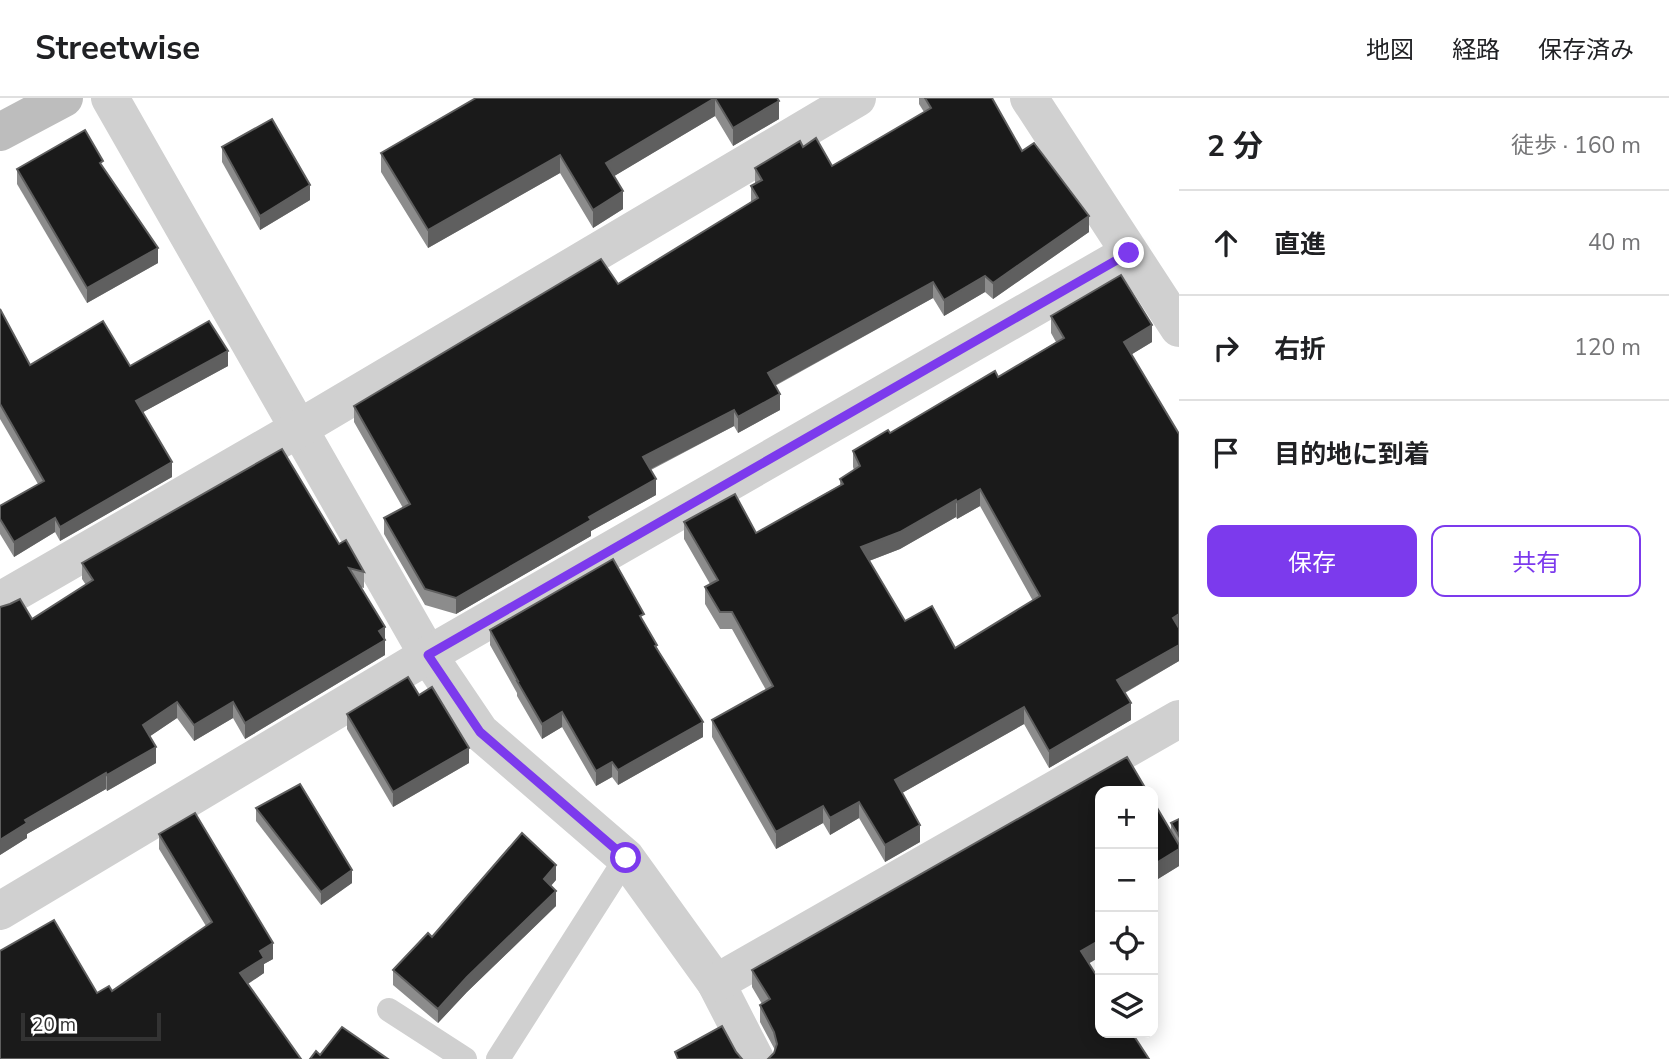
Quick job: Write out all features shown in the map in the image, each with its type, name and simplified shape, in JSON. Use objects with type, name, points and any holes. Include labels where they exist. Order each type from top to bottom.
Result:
[{"type":"main road","points":[[0,132],[64,98]]},
{"type":"street","points":[[110,98],[428,655],[480,732],[626,858],[716,983],[755,1059]]},
{"type":"street","points":[[0,601],[298,429],[857,98]]},
{"type":"street","points":[[1029,98],[1179,328]]},
{"type":"street","points":[[0,911],[428,655],[1129,253]]},
{"type":"street","points":[[716,983],[1179,719]]},
{"type":"lane","points":[[498,1059],[626,858]]},
{"type":"lane","points":[[389,1010],[465,1059]]},
{"type":"building","points":[[476,98],[715,98],[606,163],[623,191],[593,210],[560,155],[428,230],[381,153]]},
{"type":"building","points":[[715,98],[777,98],[779,101],[733,128]]},
{"type":"building","points":[[925,98],[992,98],[1022,151],[1034,143],[1089,216],[993,283],[985,276],[944,300],[933,282],[768,373],[780,394],[738,417],[734,410],[643,457],[656,479],[456,598],[425,589],[384,518],[410,504],[354,406],[601,259],[618,284],[758,198],[751,186],[762,180],[755,168],[800,141],[803,147],[816,138],[832,166],[931,108]]},
{"type":"building","points":[[272,119],[310,185],[260,216],[222,147]]},
{"type":"building","points":[[85,130],[103,161],[100,163],[158,248],[87,288],[17,169]]},
{"type":"building","points":[[1121,275],[1152,325],[1124,342],[1179,434],[1179,614],[1173,618],[1179,628],[1179,645],[1117,680],[1131,703],[1049,751],[1024,707],[895,780],[920,825],[885,845],[859,802],[830,818],[823,806],[776,832],[712,720],[773,686],[732,612],[720,612],[705,587],[718,580],[684,522],[735,494],[756,533],[843,484],[840,479],[860,466],[853,451],[888,430],[890,433],[995,371],[998,377],[1064,338],[1051,316]],"holes":[[[980,489],[1040,596],[955,648],[932,606],[905,621],[861,547],[900,532]]]},
{"type":"building","points":[[0,309],[30,365],[103,321],[130,366],[209,321],[228,351],[136,401],[172,462],[60,527],[55,518],[14,542],[0,519],[0,506],[44,481],[0,404]]},
{"type":"building","points":[[282,449],[339,544],[346,540],[364,572],[349,568],[385,627],[379,631],[385,640],[245,723],[233,702],[194,725],[177,702],[143,725],[156,747],[25,820],[27,823],[0,840],[0,607],[20,599],[32,619],[93,580],[82,563]]},
{"type":"building","points":[[613,559],[644,614],[640,616],[657,645],[655,646],[703,722],[618,770],[612,762],[596,771],[562,712],[542,724],[490,630]]},
{"type":"building","points":[[408,677],[419,695],[432,687],[469,748],[393,792],[347,714]]},
{"type":"building","points":[[1127,757],[1144,786],[1095,786],[1095,943],[1081,951],[1095,973],[1095,1038],[1135,1038],[1149,1059],[768,1059],[777,1044],[760,1005],[770,999],[752,970]]},
{"type":"building","points":[[300,784],[352,870],[321,892],[256,808]]},
{"type":"building","points":[[1158,809],[1179,845],[1179,849],[1158,862]]},
{"type":"building","points":[[195,813],[273,943],[260,951],[264,958],[240,973],[301,1059],[0,1059],[0,951],[54,920],[97,993],[109,986],[112,991],[212,922],[159,834]]},
{"type":"building","points":[[1179,819],[1179,836],[1171,823]]},
{"type":"building","points":[[522,833],[556,865],[544,879],[556,891],[467,977],[438,1009],[393,970],[428,933],[432,937]]},
{"type":"building","points":[[722,1026],[742,1059],[678,1059],[675,1052]]},
{"type":"building","points":[[342,1027],[388,1059],[310,1059],[316,1051],[320,1055]]},
{"type":"route","points":[[626,858],[480,732],[428,655],[1129,253]]}]
